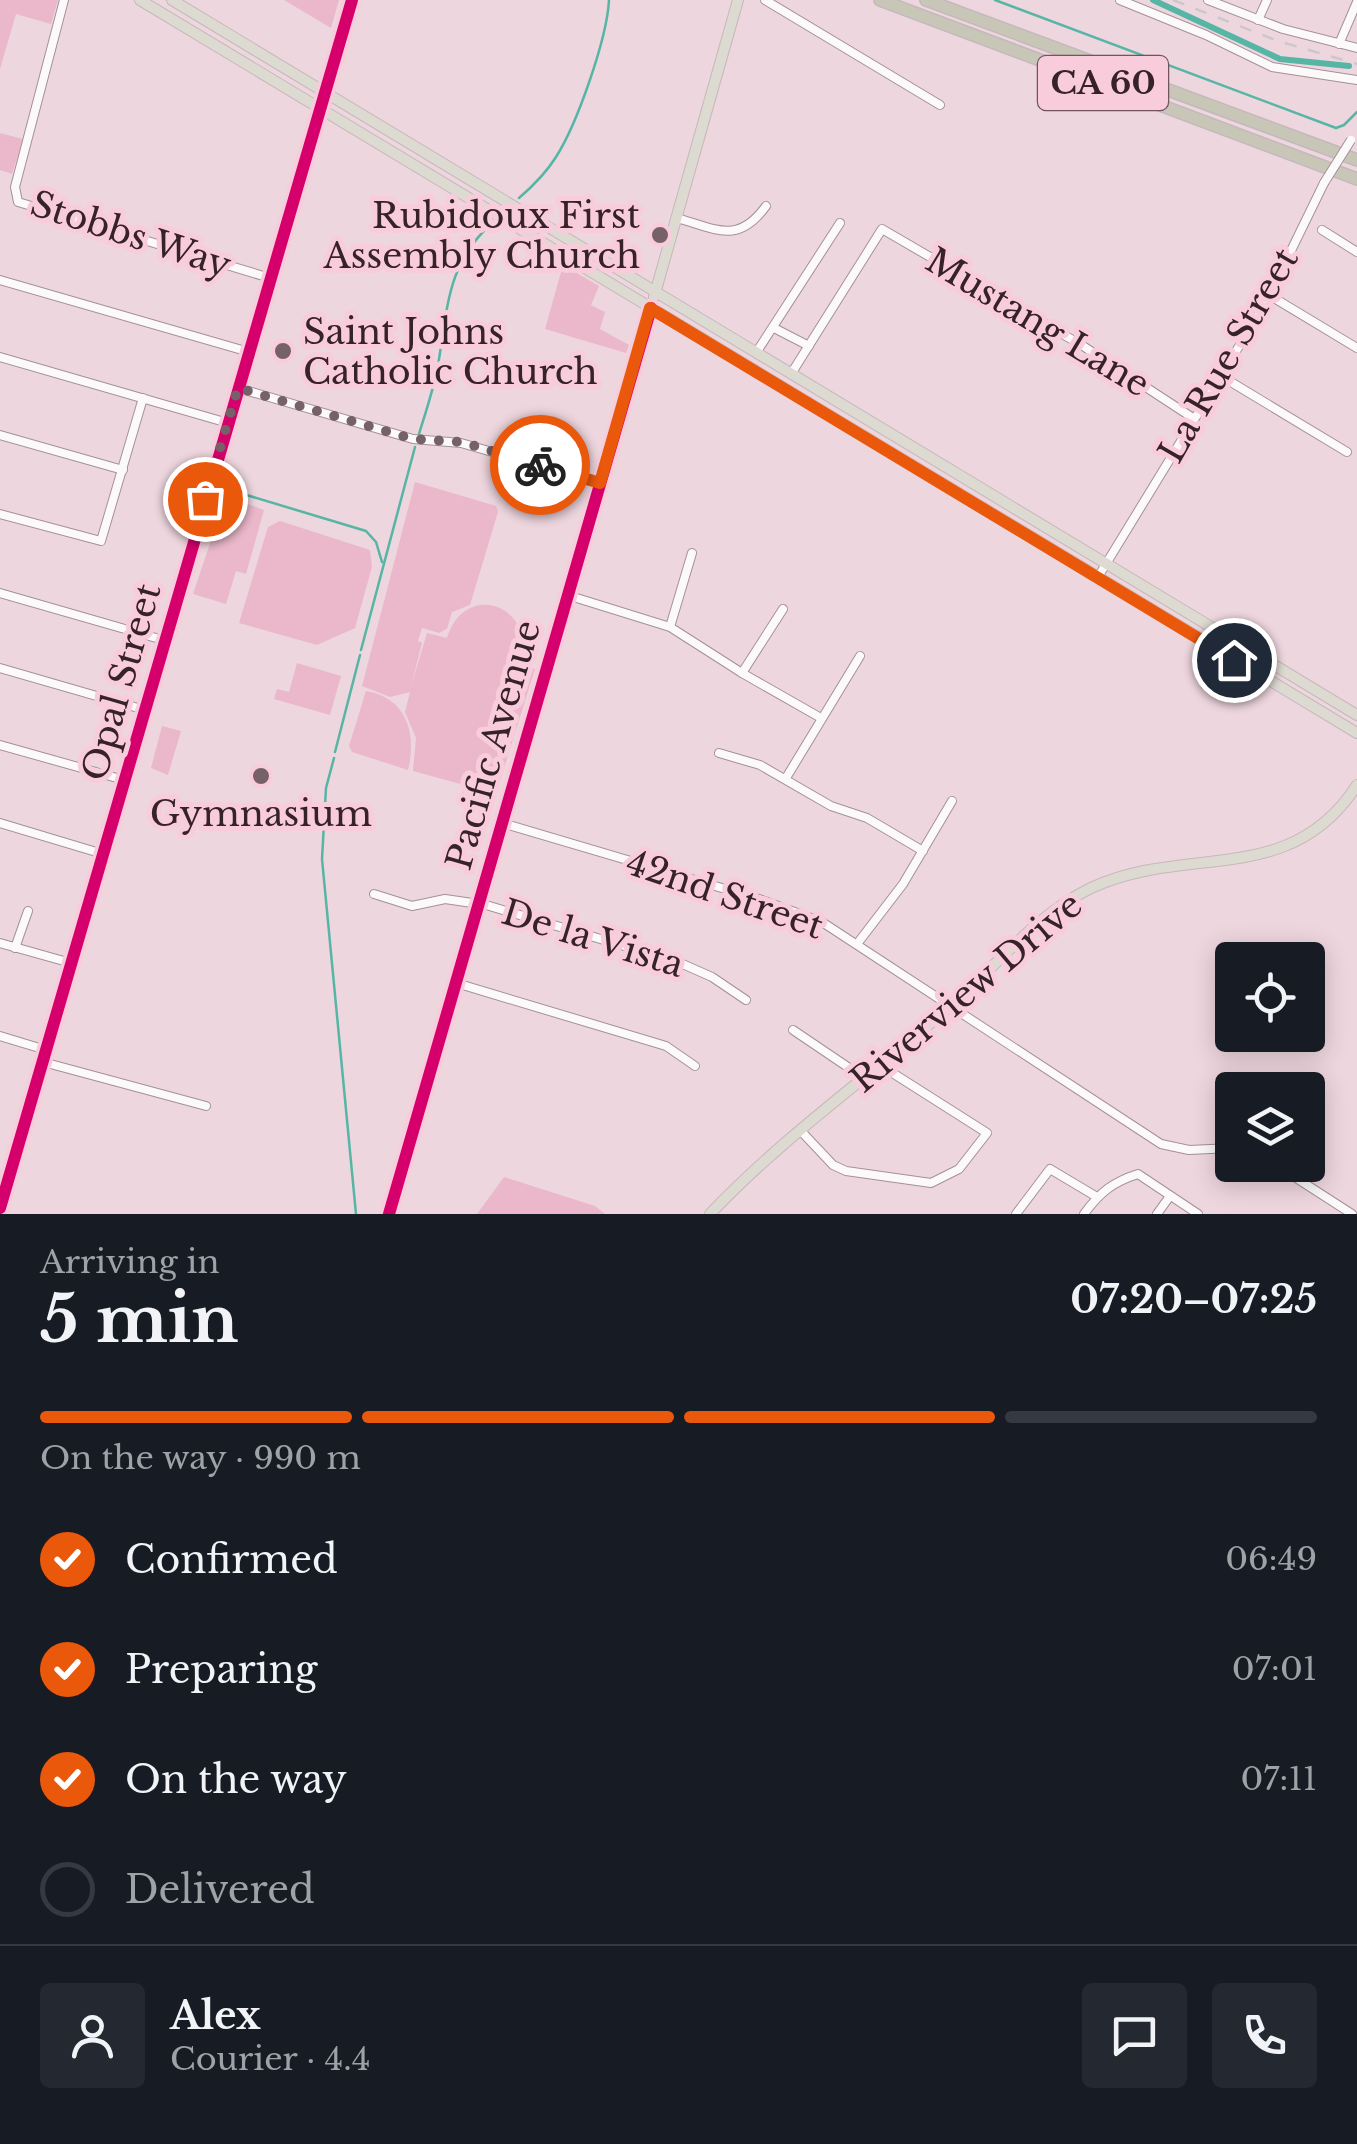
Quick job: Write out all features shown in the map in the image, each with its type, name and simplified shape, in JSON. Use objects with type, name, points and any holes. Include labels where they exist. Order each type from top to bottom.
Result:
[{"type":"highway","name":"CA 60","points":[[880,0],[1357,179]]},
{"type":"highway","name":"CA 60","points":[[926,0],[1357,160]]},
{"type":"main road","points":[[140,0],[1357,734]]},
{"type":"main road","points":[[172,0],[1357,715]]},
{"type":"main road","name":"Pacific Avenue","points":[[650,308],[738,0]]},
{"type":"main road","name":"Riverview Drive","points":[[710,1214],[800,1130],[951,1006],[1053,912],[1090,889],[1123,876],[1278,850],[1314,832],[1334,815],[1357,785]]},
{"type":"street","name":"Stobbs Way","points":[[64,0],[15,187],[18,202],[270,278]]},
{"type":"street","name":"Opal Street","points":[[0,1208],[352,0]]},
{"type":"street","points":[[765,0],[940,105]]},
{"type":"street","points":[[1120,0],[1272,67],[1357,80]]},
{"type":"street","points":[[1208,0],[1258,20],[1357,48]]},
{"type":"street","points":[[1258,20],[1268,0]]},
{"type":"street","points":[[1338,44],[1357,2]]},
{"type":"street","name":"La Rue Street","points":[[1098,577],[1269,295],[1324,183],[1354,137]]},
{"type":"street","points":[[676,218],[726,232],[740,231],[752,224],[766,206]]},
{"type":"street","points":[[756,354],[840,222]]},
{"type":"street","name":"Mustang Lane","points":[[809,346],[882,229],[1083,346],[1193,418]]},
{"type":"street","points":[[1322,230],[1357,252]]},
{"type":"street","points":[[0,280],[249,352]]},
{"type":"street","points":[[1269,295],[1357,348]]},
{"type":"street","name":"Pacific Avenue","points":[[389,1214],[650,308]]},
{"type":"street","points":[[774,328],[809,346],[791,374]]},
{"type":"street","points":[[0,357],[228,423]]},
{"type":"street","points":[[1221,376],[1347,452]]},
{"type":"street","points":[[238,388],[413,439],[461,442],[600,483]]},
{"type":"street","points":[[0,514],[100,540],[143,398]]},
{"type":"street","points":[[0,436],[123,470]]},
{"type":"street","points":[[670,627],[692,553]]},
{"type":"street","points":[[0,593],[163,640]]},
{"type":"street","points":[[568,595],[670,627],[742,674],[822,718]]},
{"type":"street","points":[[742,674],[783,609]]},
{"type":"street","points":[[786,778],[860,656]]},
{"type":"street","points":[[0,668],[145,710]]},
{"type":"street","points":[[0,744],[124,780]]},
{"type":"street","points":[[720,752],[760,764],[831,806],[867,818],[923,851]]},
{"type":"street","points":[[858,944],[923,851],[952,801]]},
{"type":"street","points":[[0,823],[103,854]]},
{"type":"street","name":"42nd Street","points":[[502,823],[808,915],[1160,1144],[1189,1150],[1215,1149]]},
{"type":"street","name":"De la Vista","points":[[374,894],[412,906],[445,899],[479,904],[678,962],[712,976],[746,1000]]},
{"type":"street","points":[[15,948],[28,911]]},
{"type":"street","points":[[0,944],[72,964]]},
{"type":"street","points":[[456,983],[666,1046],[696,1066]]},
{"type":"street","points":[[793,1030],[864,1078]]},
{"type":"street","points":[[0,1036],[46,1050]]},
{"type":"street","points":[[42,1062],[206,1106]]},
{"type":"street","points":[[800,1130],[833,1165],[846,1171],[930,1183],[959,1169],[987,1133],[880,1064]]},
{"type":"street","points":[[1016,1214],[1050,1169],[1097,1196]]},
{"type":"street","points":[[1084,1214],[1113,1182],[1138,1174],[1198,1214]]},
{"type":"street","points":[[1303,1182],[1352,1214]]},
{"type":"street","points":[[1157,1214],[1170,1196]]},
{"type":"street","points":[[1333,1214],[1339,1205]]},
{"type":"shaded area","points":[[0,0],[58,0],[51,24],[16,14],[0,69]]},
{"type":"shaded area","points":[[284,0],[339,0],[331,28]]},
{"type":"shaded area","points":[[0,133],[23,139],[12,174],[0,170]]},
{"type":"shaded area","points":[[563,265],[599,286],[591,305],[605,312],[600,329],[629,345],[626,353],[545,329]]},
{"type":"shaded area","points":[[415,482],[496,506],[498,512],[470,605],[452,612],[447,629],[439,633],[422,628],[411,686],[427,633],[447,638],[456,620],[468,609],[483,605],[510,615],[524,644],[522,665],[535,669],[491,810],[460,801],[464,785],[413,771],[416,738],[405,712],[410,692],[390,697],[362,686]]},
{"type":"shaded area","points":[[226,496],[264,510],[246,574],[236,571],[226,604],[193,594]]},
{"type":"shaded area","points":[[280,521],[370,550],[372,567],[355,628],[317,645],[239,623],[268,527]]},
{"type":"shaded area","points":[[297,663],[341,676],[330,715],[274,699],[277,689],[289,692]]},
{"type":"shaded area","points":[[366,691],[391,701],[406,720],[411,743],[408,770],[352,752],[349,746]]},
{"type":"shaded area","points":[[162,726],[181,731],[168,775],[151,768]]},
{"type":"shaded area","points":[[504,1177],[595,1206],[605,1214],[477,1214]]},
{"type":"waterway","points":[[519,198],[552,163],[573,124],[597,58],[609,0]]},
{"type":"waterway","points":[[995,0],[1336,128],[1357,112]]},
{"type":"waterway","points":[[1153,0],[1280,59],[1349,66]]},
{"type":"waterway","points":[[419,434],[434,382],[452,288],[466,254],[493,222]]},
{"type":"waterway","points":[[361,650],[415,447]]},
{"type":"waterway","points":[[220,487],[366,531],[376,542],[382,562]]},
{"type":"waterway","points":[[335,752],[360,655]]},
{"type":"waterway","points":[[334,758],[326,788],[322,859],[356,1214]]},
{"type":"railway","points":[[1173,0],[1278,41],[1357,64]]},
{"type":"cycle path","points":[[0,1208],[352,0]]},
{"type":"cycle path","points":[[389,1214],[651,308]]},
{"type":"way so far","points":[[205,499],[238,388],[413,439],[461,442],[540,465]]},
{"type":"place","name":"Rubidoux First Assembly Church","points":[[660,235]]},
{"type":"place","name":"Saint Johns Catholic Church","points":[[283,351]]},
{"type":"place","name":"Gymnasium","points":[[261,776]]},
{"type":"route","points":[[540,465],[600,483],[650,308],[1234,660]]}]
